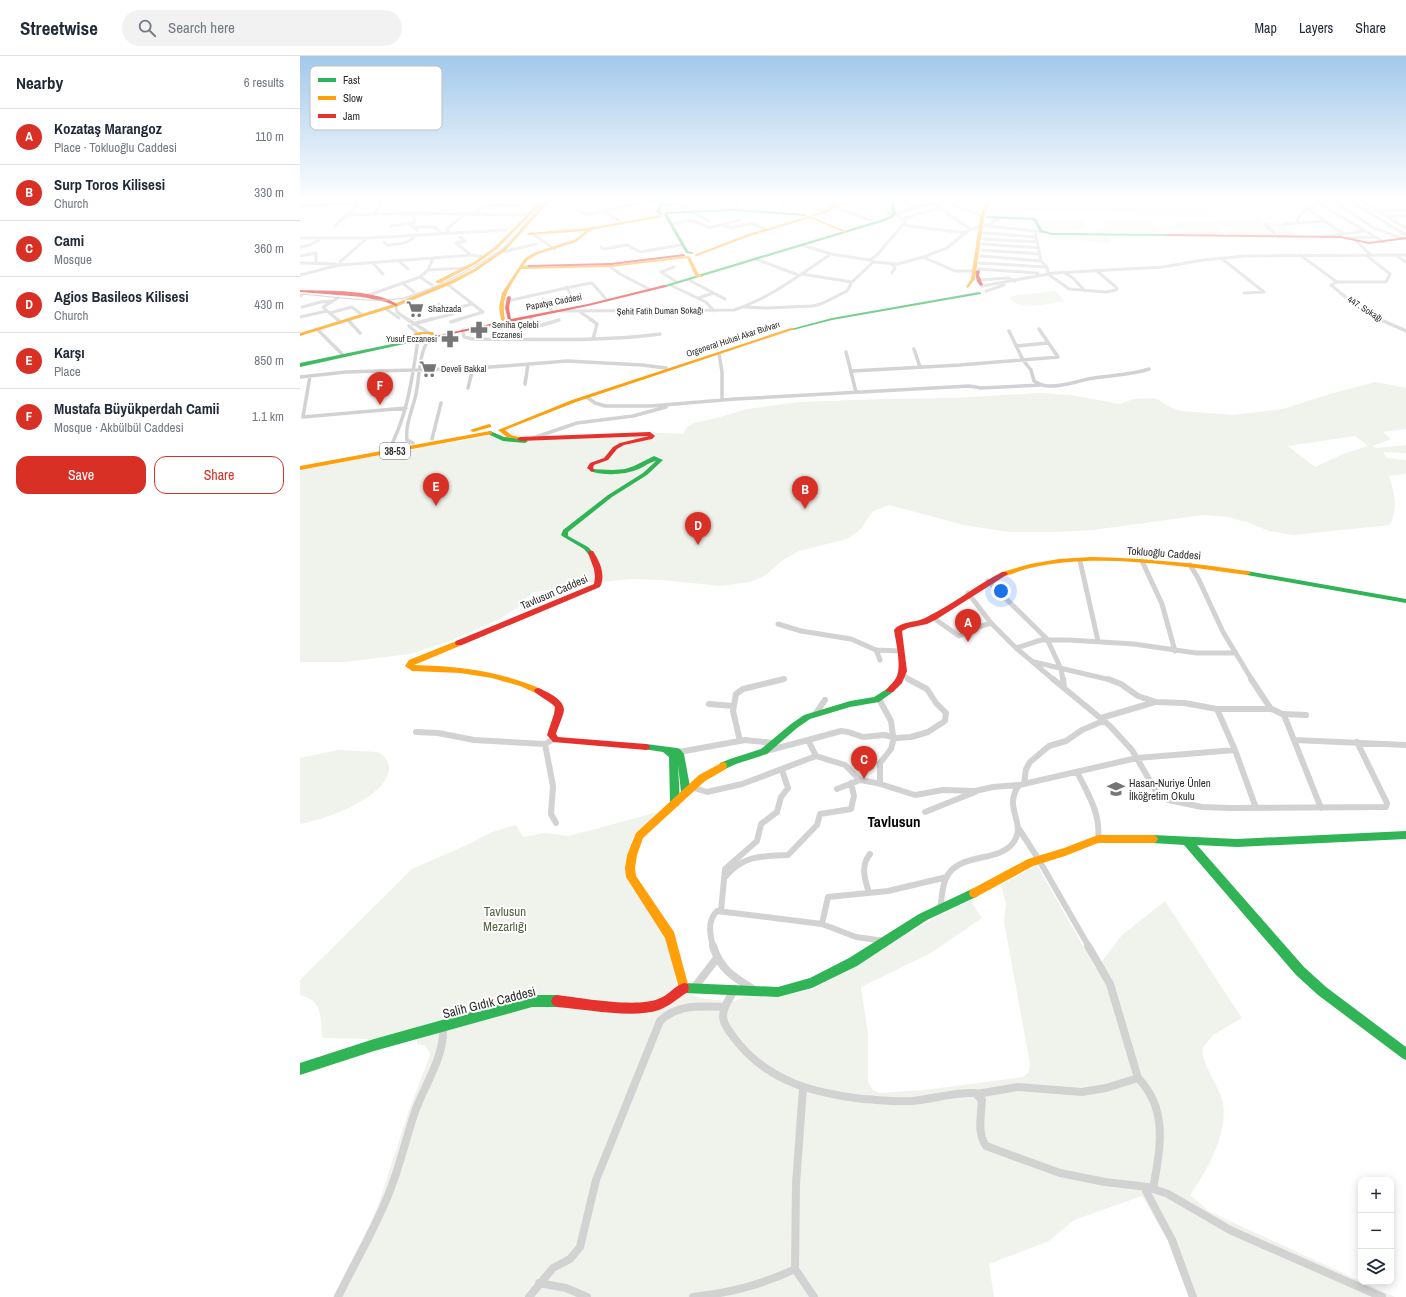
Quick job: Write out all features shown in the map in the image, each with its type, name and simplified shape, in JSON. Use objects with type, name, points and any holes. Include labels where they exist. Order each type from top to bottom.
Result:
[{"type":"street","points":[[316,259],[316,263]]},
{"type":"street","points":[[339,264],[345,259]]},
{"type":"street","points":[[300,263],[373,263],[423,259]]},
{"type":"street","points":[[363,297],[420,277],[428,270],[433,259]]},
{"type":"street","points":[[300,294],[328,292],[394,303],[414,292],[467,268],[481,259]]},
{"type":"street","points":[[300,333],[383,307],[447,284],[486,264],[493,259]]},
{"type":"street","points":[[506,320],[501,308],[503,297],[525,268],[534,259]]},
{"type":"street","points":[[525,268],[608,265],[660,259]]},
{"type":"street","points":[[691,259],[700,276]]},
{"type":"street","name":"Papatya Caddesi","points":[[576,309],[606,299],[689,280],[748,259]]},
{"type":"street","points":[[756,259],[800,274],[852,282]]},
{"type":"street","name":"Papatya Caddesi","points":[[430,335],[552,311],[576,309],[700,276],[756,259]]},
{"type":"street","points":[[743,307],[823,259]]},
{"type":"street","points":[[856,259],[892,264],[902,263],[914,259]]},
{"type":"street","points":[[929,259],[956,271],[966,259]]},
{"type":"street","points":[[977,259],[971,283],[967,287],[969,291],[1008,278],[1015,281]]},
{"type":"street","points":[[981,287],[982,259]]},
{"type":"street","points":[[1017,259],[1047,274],[1069,289],[1106,292],[1117,290],[1114,284],[1096,270]]},
{"type":"street","points":[[1025,259],[1047,268],[1065,272],[1086,291]]},
{"type":"street","points":[[1035,259],[1041,261],[1047,268],[1047,274]]},
{"type":"street","points":[[981,287],[1047,274],[1163,267],[1215,259]]},
{"type":"street","points":[[1222,259],[1264,292],[1244,293]]},
{"type":"street","points":[[1305,259],[1336,282],[1386,282],[1390,274],[1371,259]]},
{"type":"street","points":[[399,261],[408,269]]},
{"type":"street","points":[[743,307],[768,308],[812,306],[821,304],[838,297],[847,291],[852,282],[871,261]]},
{"type":"street","points":[[300,275],[344,262],[365,263]]},
{"type":"street","points":[[373,263],[383,274]]},
{"type":"street","points":[[892,264],[894,268],[892,273]]},
{"type":"street","points":[[525,268],[608,265],[620,274],[650,289]]},
{"type":"street","points":[[674,267],[661,272],[674,283],[708,304],[714,311]]},
{"type":"street","points":[[428,270],[467,268]]},
{"type":"street","points":[[506,320],[507,301],[511,291],[525,268]]},
{"type":"street","points":[[420,277],[432,285]]},
{"type":"street","points":[[689,280],[725,299]]},
{"type":"street","points":[[981,287],[999,288],[1010,282]]},
{"type":"street","name":"447. Sokağı","points":[[1336,282],[1331,285],[1338,293],[1398,330],[1406,331]]},
{"type":"street","points":[[402,283],[414,292]]},
{"type":"street","points":[[507,301],[566,287],[592,283],[606,299]]},
{"type":"street","points":[[447,284],[483,312],[451,322]]},
{"type":"street","points":[[545,301],[572,296],[566,287]]},
{"type":"street","name":"Orgeneral Hulusi Akar Bulvarı","points":[[300,463],[494,429],[512,421],[666,368],[797,326],[830,317],[948,296],[967,287]]},
{"type":"street","name":"Orgeneral Hulusi Akar Bulvarı","points":[[300,468],[361,458],[494,429],[796,328],[981,287]]},
{"type":"street","points":[[698,298],[714,293]]},
{"type":"street","points":[[300,294],[335,299],[376,302],[415,330],[414,370],[406,408],[398,434],[390,448]]},
{"type":"street","points":[[540,294],[552,311]]},
{"type":"street","points":[[301,306],[335,299]]},
{"type":"street","points":[[335,299],[323,307],[339,321]]},
{"type":"street","points":[[394,303],[397,312],[430,335]]},
{"type":"street","points":[[439,304],[460,319]]},
{"type":"street","points":[[449,310],[472,304]]},
{"type":"street","points":[[301,306],[308,314]]},
{"type":"street","points":[[300,313],[308,314],[329,312],[352,307],[361,314]]},
{"type":"street","points":[[300,333],[318,330],[349,321],[383,307]]},
{"type":"street","name":"Şehit Fatih Duman Sokağı","points":[[576,309],[585,312],[714,311],[743,307]]},
{"type":"street","points":[[576,309],[585,312]]},
{"type":"street","points":[[576,309],[596,324],[593,339]]},
{"type":"street","name":"Papatya Caddesi","points":[[430,335],[463,330],[561,310]]},
{"type":"street","points":[[300,317],[308,314]]},
{"type":"street","points":[[413,324],[453,314]]},
{"type":"street","points":[[529,317],[539,326],[559,320]]},
{"type":"street","points":[[349,321],[360,333]]},
{"type":"street","points":[[852,371],[1058,357],[1039,329]]},
{"type":"street","points":[[318,330],[342,354]]},
{"type":"street","points":[[463,330],[464,337],[473,339],[593,339],[660,334]]},
{"type":"street","points":[[1010,331],[1023,360],[1031,370],[1034,381],[1041,385]]},
{"type":"street","points":[[300,364],[430,335]]},
{"type":"street","points":[[413,443],[407,440],[406,433],[417,394],[424,346],[430,335]]},
{"type":"street","points":[[300,364],[416,338]]},
{"type":"street","points":[[1016,346],[1048,343]]},
{"type":"street","points":[[914,349],[920,367]]},
{"type":"street","points":[[846,352],[852,371],[856,392]]},
{"type":"street","points":[[719,354],[722,377],[722,400]]},
{"type":"street","points":[[300,377],[346,372],[473,368],[578,361],[666,368]]},
{"type":"street","points":[[525,384],[528,364]]},
{"type":"street","points":[[468,388],[473,368]]},
{"type":"street","points":[[588,398],[595,403],[605,406],[670,405],[722,400],[969,386],[987,388],[1061,385],[1091,378],[1135,374],[1149,369]]},
{"type":"street","points":[[310,376],[301,418],[406,408]]},
{"type":"street","points":[[300,390],[308,388]]},
{"type":"street","points":[[432,439],[441,403]]},
{"type":"street","points":[[529,439],[578,423],[653,412],[670,405]]},
{"type":"street","points":[[517,422],[511,432],[513,436],[520,439]]},
{"type":"street","points":[[494,429],[520,439]]},
{"type":"street","name":"Tavlusun Caddesi","points":[[494,429],[494,437],[513,441],[540,439]]},
{"type":"street","name":"Tavlusun Caddesi","points":[[520,439],[592,438],[649,434],[652,435],[650,438],[622,444],[615,448],[606,459],[591,464],[590,468],[592,471],[621,474],[633,471],[654,458],[660,460],[645,474],[606,499],[567,528],[564,533],[564,535],[569,539],[583,546],[591,553],[600,572],[600,582],[594,587],[419,659],[409,665],[412,668],[450,670],[505,678],[533,688],[554,700],[558,705],[559,713],[551,731],[552,737]]},
{"type":"street","points":[[1080,561],[1098,641]]},
{"type":"street","name":"Tokluoğlu Caddesi","points":[[900,651],[898,638],[899,628],[922,622],[988,581],[1004,573],[1029,566],[1080,561],[1142,561],[1190,565],[1241,572],[1406,601]]},
{"type":"street","points":[[1142,561],[1162,604],[1175,651]]},
{"type":"street","points":[[1190,565],[1201,582],[1212,609],[1235,653],[1271,709]]},
{"type":"street","points":[[988,581],[1047,640],[1061,669],[1064,688]]},
{"type":"street","points":[[968,593],[991,623],[1016,648],[1102,720],[1132,750],[1157,793],[1168,800],[1202,807],[1382,808],[1386,806],[1387,803],[1357,742]]},
{"type":"street","points":[[932,617],[959,636],[975,628],[991,623]]},
{"type":"street","points":[[764,752],[802,720],[816,713],[850,704],[880,699],[891,689],[902,674],[903,667],[900,651],[876,650],[852,640],[801,631],[778,624]]},
{"type":"street","points":[[1016,648],[1047,640],[1098,641],[1143,645],[1175,651],[1207,654],[1235,653]]},
{"type":"street","points":[[876,650],[880,660]]},
{"type":"street","points":[[1032,661],[1061,669],[1107,678],[1121,684],[1142,698],[1156,702],[1184,703],[1217,709],[1271,709],[1284,714],[1306,715]]},
{"type":"street","points":[[902,674],[914,683],[927,689],[936,703],[946,713],[947,716],[945,721],[925,734],[912,737],[876,735],[861,738],[851,732],[842,731],[743,757],[708,774],[688,790],[639,836],[633,851],[630,868],[632,877],[637,888],[670,936],[684,988],[778,992],[812,983],[846,966],[940,908],[994,883],[1012,871],[1098,839],[1137,838],[1237,843],[1406,835]]},
{"type":"street","points":[[740,741],[733,706],[735,696],[741,690],[784,679]]},
{"type":"street","points":[[880,699],[894,731],[891,749],[880,763],[880,784]]},
{"type":"street","points":[[816,713],[825,700]]},
{"type":"street","points":[[1153,1189],[1161,1139],[1159,1121],[1151,1094],[1145,1084],[1138,1078],[1110,984],[1039,860],[1019,829],[1012,803],[1014,791],[1022,784],[1026,769],[1030,762],[1049,746],[1066,741],[1082,730],[1102,720],[1156,702]]},
{"type":"street","points":[[709,704],[733,706]]},
{"type":"street","points":[[1217,709],[1235,750],[1256,808]]},
{"type":"street","points":[[1284,714],[1321,808]]},
{"type":"street","points":[[416,732],[438,733],[474,740],[545,744],[552,737],[672,749],[678,752],[682,758],[688,790]]},
{"type":"street","points":[[808,740],[816,756]]},
{"type":"street","points":[[1294,740],[1406,745]]},
{"type":"street","points":[[678,752],[740,741],[773,743]]},
{"type":"street","points":[[545,744],[553,786],[551,814],[556,823]]},
{"type":"street","points":[[665,749],[671,752],[673,756],[674,803]]},
{"type":"street","points":[[925,812],[980,790],[1022,784],[1137,758],[1235,750]]},
{"type":"street","points":[[688,790],[707,792],[742,784],[816,756],[845,765],[860,780]]},
{"type":"street","points":[[721,911],[725,869],[757,841],[761,824],[777,812],[781,797],[788,788],[782,770]]},
{"type":"street","points":[[1077,772],[1097,816],[1099,826],[1098,839]]},
{"type":"street","points":[[837,789],[860,780],[880,784],[915,795],[943,790],[980,790]]},
{"type":"street","points":[[725,876],[736,864],[750,857],[788,855],[817,825],[820,814],[851,810],[854,793],[851,783]]},
{"type":"street","points":[[822,924],[828,897],[888,891],[947,877],[959,865],[1002,851],[1009,847],[1014,841],[1019,829]]},
{"type":"street","points":[[1186,840],[1300,971],[1327,995],[1406,1054]]},
{"type":"street","points":[[869,893],[864,865],[865,859],[870,854]]},
{"type":"street","points":[[940,908],[947,877]]},
{"type":"street","points":[[754,990],[728,972],[717,958],[711,937],[710,922],[715,913],[721,911],[822,924],[856,937],[885,941]]},
{"type":"street","points":[[694,988],[717,958]]},
{"type":"street","name":"Salih Gıdık Caddesi","points":[[300,1069],[443,1026],[538,1000],[629,1007],[649,1007],[660,1004],[684,988]]},
{"type":"street","points":[[735,989],[723,1007],[721,1014],[725,1024],[746,1054],[763,1068],[803,1088],[836,1096],[892,1102],[924,1100],[973,1093],[977,1094],[1018,1087],[1082,1092],[1106,1088],[1138,1078]]},
{"type":"street","points":[[529,1297],[553,1268],[575,1256],[580,1247],[596,1180],[660,1021],[670,1012],[684,1006],[723,1007]]},
{"type":"street","points":[[338,1297],[389,1194],[415,1113],[441,1051],[444,1038],[443,1026]]},
{"type":"street","points":[[803,1088],[796,1184],[795,1269],[814,1297]]},
{"type":"street","points":[[977,1094],[982,1103],[980,1135],[986,1146],[1020,1160],[1060,1173],[1105,1182],[1153,1189],[1180,1200],[1230,1230],[1382,1297]]},
{"type":"street","points":[[1144,1187],[1155,1204],[1174,1244],[1193,1297]]},
{"type":"street","points":[[693,1297],[720,1295],[754,1287],[795,1269]]},
{"type":"street","points":[[539,1284],[566,1288],[587,1297]]},
{"type":"green space","points":[[485,259],[490,259],[448,282],[403,302],[397,300],[457,275]]},
{"type":"green space","points":[[1056,291],[1064,301],[1044,305],[1028,306],[1014,302],[1010,298],[1012,296]]},
{"type":"green space","points":[[1376,382],[1406,388],[1406,429],[1383,432],[1391,439],[1373,446],[1376,448],[1406,445],[1406,453],[1383,452],[1387,458],[1406,460],[1406,474],[1389,476],[1395,501],[1394,513],[1390,525],[1293,535],[1269,531],[1247,522],[1229,517],[1203,515],[1093,530],[1008,532],[964,525],[889,505],[873,511],[860,530],[847,539],[799,551],[783,560],[766,575],[750,582],[720,586],[663,580],[632,579],[584,584],[531,593],[520,606],[498,620],[450,641],[410,654],[344,662],[300,662],[300,470],[514,431],[515,434],[548,437],[643,432],[683,434],[687,427],[694,423],[747,409],[800,402],[954,398],[1040,393],[1071,395],[1120,404],[1133,399],[1153,398],[1181,411],[1233,415],[1283,409],[1333,393]],"holes":[[[1355,436],[1368,446],[1343,454],[1315,467],[1288,446]]]},
{"type":"green space","points":[[338,750],[380,753],[386,758],[389,766],[386,780],[378,789],[353,806],[324,818],[300,824],[300,758]]},
{"type":"green space","name":"Tavlusun Mezarlığı","points":[[658,812],[640,830],[631,842],[626,857],[625,867],[666,939],[678,989],[700,998],[735,1001],[743,997],[778,997],[813,989],[851,969],[929,921],[970,900],[982,918],[931,953],[861,987],[868,1034],[868,1082],[873,1090],[880,1093],[924,1090],[1023,1077],[1029,1072],[1030,1064],[1004,922],[1006,904],[1001,885],[1037,865],[1096,969],[1122,935],[1165,901],[1242,1018],[1213,1035],[1203,1047],[1206,1065],[1221,1096],[1224,1108],[1223,1121],[1221,1134],[1211,1161],[1190,1195],[1210,1212],[1358,1280],[1358,1285],[1369,1285],[1395,1297],[1189,1297],[1168,1241],[1142,1196],[1074,1220],[1049,1241],[989,1264],[994,1297],[333,1297],[379,1203],[409,1110],[430,1052],[424,1045],[417,1044],[417,1028],[373,1039],[322,1038],[319,1011],[313,1001],[300,995],[300,980],[412,869],[469,844],[492,832],[516,825],[523,837],[544,833],[569,836]]},
{"type":"tram line","points":[[300,294],[361,300],[398,299],[423,292],[439,285],[487,259]]},
{"type":"traffic: fast","points":[[664,286],[754,259]]},
{"type":"traffic: fast","points":[[793,329],[832,319],[979,293]]},
{"type":"traffic: fast","points":[[300,365],[416,340]]},
{"type":"traffic: fast","points":[[490,433],[503,439],[525,441]]},
{"type":"traffic: fast","points":[[591,553],[586,548],[566,537],[564,535],[565,531],[610,496],[645,474],[660,460],[654,458],[636,468],[625,471],[597,472],[592,470]]},
{"type":"traffic: fast","points":[[1247,573],[1406,601]]},
{"type":"traffic: fast","points":[[723,766],[733,761],[764,752],[794,726],[807,717],[850,704],[876,700],[890,690]]},
{"type":"traffic: fast","points":[[646,747],[665,749],[673,756],[675,803]]},
{"type":"traffic: fast","points":[[668,749],[677,751],[681,756],[686,792]]},
{"type":"traffic: fast","points":[[1153,839],[1237,843],[1406,835]]},
{"type":"traffic: fast","points":[[1186,840],[1300,971],[1322,991],[1406,1054]]},
{"type":"traffic: fast","points":[[684,988],[778,992],[812,983],[853,962],[923,917],[974,893]]},
{"type":"traffic: fast","points":[[300,1069],[374,1045],[532,1001],[557,1001]]},
{"type":"traffic: slow","points":[[438,282],[481,259]]},
{"type":"traffic: slow","points":[[300,335],[396,305],[452,282],[475,270],[491,259]]},
{"type":"traffic: slow","points":[[503,320],[501,307],[504,293],[526,259]]},
{"type":"traffic: slow","points":[[529,266],[521,268],[611,266],[670,259]]},
{"type":"traffic: slow","points":[[689,259],[698,276],[701,276]]},
{"type":"traffic: slow","points":[[968,287],[973,279],[976,259]]},
{"type":"traffic: slow","points":[[520,439],[509,436],[501,430],[574,401],[793,329]]},
{"type":"traffic: slow","points":[[422,333],[431,333],[433,336],[424,340],[414,338],[416,335],[422,333]]},
{"type":"traffic: slow","points":[[473,430],[489,426]]},
{"type":"traffic: slow","points":[[300,468],[490,433]]},
{"type":"traffic: slow","points":[[1004,574],[1030,566],[1059,561],[1091,559],[1157,562],[1247,573]]},
{"type":"traffic: slow","points":[[459,643],[412,662],[409,666],[412,668],[460,670],[492,675],[523,684],[538,691]]},
{"type":"traffic: slow","points":[[684,988],[670,936],[631,877],[630,868],[632,855],[639,836],[702,778],[723,766]]},
{"type":"traffic: slow","points":[[974,893],[1031,862],[1065,852],[1098,839],[1153,839]]},
{"type":"traffic: jam","points":[[529,266],[611,264],[652,259]]},
{"type":"traffic: jam","points":[[978,271],[977,275],[981,285]]},
{"type":"traffic: jam","points":[[432,337],[588,305],[664,286]]},
{"type":"traffic: jam","points":[[300,291],[363,295],[387,301],[396,305]]},
{"type":"traffic: jam","points":[[509,297],[507,308],[509,319]]},
{"type":"traffic: jam","points":[[520,439],[650,434],[652,436],[650,438],[622,444],[615,448],[606,459],[592,464],[590,468],[592,470]]},
{"type":"traffic: jam","points":[[459,643],[597,585],[599,573],[591,553]]},
{"type":"traffic: jam","points":[[890,690],[899,681],[903,671],[898,630],[935,617],[983,585],[1004,574]]},
{"type":"traffic: jam","points":[[538,691],[559,705],[560,709],[551,735],[556,740],[646,747]]},
{"type":"traffic: jam","points":[[557,1001],[636,1008],[648,1007],[661,1004],[684,988]]},
{"type":"place","name":"Shahzada","points":[[415,309]]},
{"type":"place","name":"Seniha Çelebi Eczanesi","points":[[479,330]]},
{"type":"place","name":"Yusuf Eczanesi","points":[[450,339]]},
{"type":"place","name":"Develi Bakkal","points":[[428,369]]},
{"type":"place","name":"Mustafa Büyükperdah Camii","points":[[380,405]]},
{"type":"place","name":"Karşı","points":[[436,506]]},
{"type":"place","name":"Surp Toros Kilisesi","points":[[805,509]]},
{"type":"place","name":"Agios Basileos Kilisesi","points":[[698,545]]},
{"type":"place","name":"Kozataş Marangoz","points":[[968,642]]},
{"type":"place","name":"Cami","points":[[864,779]]},
{"type":"place","name":"Hasan-Nuriye Ünlen İlköğretim Okulu","points":[[1116,789]]},
{"type":"district","name":"Tavlusun","points":[[894,822]]}]
